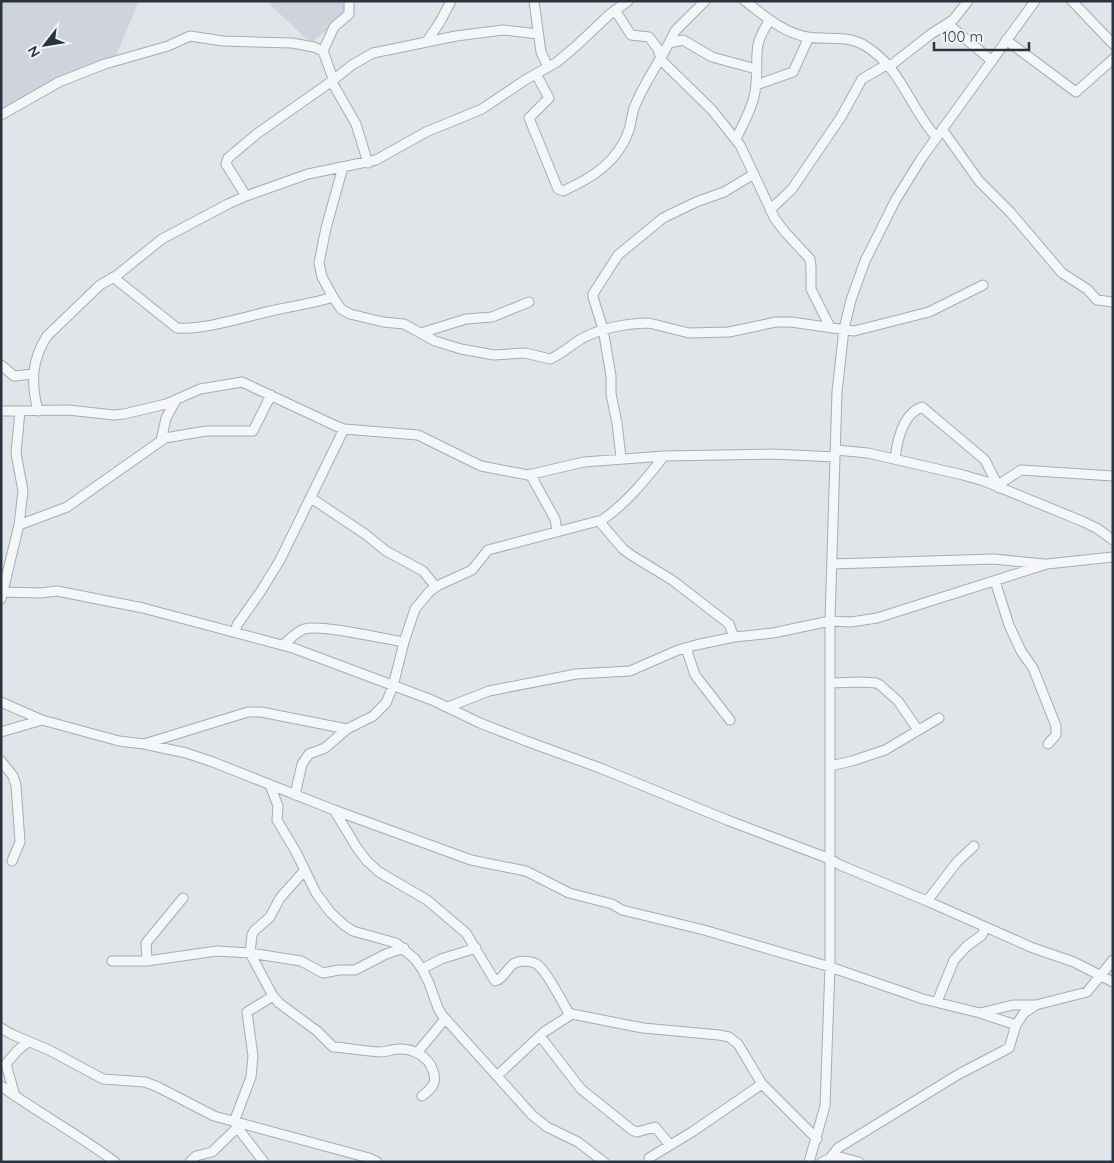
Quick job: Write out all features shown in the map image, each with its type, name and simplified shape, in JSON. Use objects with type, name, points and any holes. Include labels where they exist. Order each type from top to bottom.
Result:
[{"type":"street","points":[[323,51],[334,27],[350,14],[349,1]]},
{"type":"street","points":[[427,41],[451,1]]},
{"type":"street","points":[[534,1],[538,34],[543,57],[548,67]]},
{"type":"street","points":[[38,411],[34,395],[33,374],[42,344],[47,336],[100,285],[162,239],[246,196],[296,177],[368,163],[426,132],[482,108],[548,67],[575,47],[615,10],[628,1]]},
{"type":"street","points":[[536,74],[549,98],[529,118],[558,188],[563,191],[608,165],[612,160],[629,130],[634,108],[675,31],[705,1]]},
{"type":"street","points":[[745,1],[779,27],[809,37],[859,42],[889,65],[924,123],[936,138]]},
{"type":"street","points":[[770,210],[792,189],[840,117],[862,79],[889,65],[948,24],[968,1]]},
{"type":"street","points":[[809,1162],[825,1106],[830,967],[830,621],[835,453],[844,329],[851,300],[865,261],[895,201],[920,159],[1035,1]]},
{"type":"street","points":[[1072,1],[1113,44]]},
{"type":"street","points":[[615,10],[631,35],[648,37],[658,49],[661,59],[712,110],[736,139],[746,155],[770,210],[784,232],[810,259],[810,289],[830,327]]},
{"type":"street","points":[[736,139],[747,116],[756,85],[757,44],[761,33],[770,20]]},
{"type":"street","points":[[681,24],[683,40]]},
{"type":"street","points":[[948,24],[991,60]]},
{"type":"street","points":[[246,196],[226,164],[228,158],[258,133],[332,82],[352,65],[373,53],[427,41],[503,30],[538,34]]},
{"type":"street","points":[[1,115],[59,82],[105,64],[168,46],[190,36],[223,41],[292,43],[314,46],[323,51],[332,76],[332,82],[356,124],[368,163]]},
{"type":"street","points":[[756,85],[793,72],[809,37]]},
{"type":"street","points":[[669,43],[683,40],[712,57],[756,68]]},
{"type":"street","points":[[1006,40],[1076,92],[1113,59]]},
{"type":"street","points":[[942,129],[979,181],[1011,213],[1062,273],[1098,300],[1113,302]]},
{"type":"street","points":[[343,167],[326,228],[319,263],[322,277],[333,297],[341,309],[350,314],[384,322],[404,324],[435,341],[461,349],[494,355],[525,353],[546,359],[556,357],[585,337],[603,329],[642,323],[689,333],[729,332],[776,322],[854,330],[918,316],[939,308],[983,285]]},
{"type":"street","points":[[620,458],[617,423],[611,394],[611,376],[603,329],[593,294],[618,255],[662,218],[696,202],[724,192],[754,174]]},
{"type":"street","points":[[113,277],[177,328],[213,324],[282,308],[316,303],[333,297]]},
{"type":"street","points":[[421,333],[466,319],[492,317],[529,302]]},
{"type":"street","points":[[2,368],[14,376],[33,374]]},
{"type":"street","points":[[1,411],[76,410],[114,415],[124,414],[158,407],[200,389],[242,382],[344,429],[418,435],[481,466],[530,474],[584,462],[620,458],[868,453],[963,475],[999,486],[1084,522],[1113,540]]},
{"type":"street","points":[[19,525],[67,507],[170,436],[197,431],[253,431],[271,395]]},
{"type":"street","points":[[161,441],[166,418],[177,399]]},
{"type":"street","points":[[895,459],[898,438],[904,424],[917,409],[922,407],[981,457],[999,486]]},
{"type":"street","points":[[20,411],[16,453],[23,491],[19,525],[2,594],[57,591],[143,608],[282,646],[394,686],[448,707],[526,742],[600,768],[830,859],[985,928],[1074,962],[1113,982]]},
{"type":"street","points":[[235,632],[237,625],[259,596],[280,560],[344,429]]},
{"type":"street","points":[[278,806],[293,794],[305,758],[309,754],[325,748],[347,729],[373,716],[386,703],[394,686],[404,642],[415,609],[421,600],[436,587],[472,570],[488,550],[599,521],[617,508],[664,456]]},
{"type":"street","points":[[999,486],[1021,470],[1113,476]]},
{"type":"street","points":[[530,474],[555,519],[557,531]]},
{"type":"street","points":[[311,498],[365,534],[386,551],[424,572],[436,587]]},
{"type":"street","points":[[599,521],[623,549],[672,580],[729,624],[734,637]]},
{"type":"street","points":[[448,707],[489,691],[576,674],[630,671],[686,648],[734,637],[773,634],[830,621],[862,621],[877,618],[1046,564],[1113,556]]},
{"type":"street","points":[[832,564],[994,559],[1046,564]]},
{"type":"street","points":[[995,581],[1009,625],[1021,651],[1033,668],[1056,726],[1056,735],[1048,744]]},
{"type":"street","points":[[282,646],[296,634],[313,628],[332,629],[404,642]]},
{"type":"street","points":[[686,648],[695,675],[730,720]]},
{"type":"street","points":[[830,683],[862,682],[880,685],[898,701],[918,730]]},
{"type":"street","points":[[1,702],[42,720],[119,741],[186,753],[471,860],[526,871],[569,893],[612,904],[622,910],[704,930],[1016,1025]]},
{"type":"street","points":[[144,744],[248,712],[261,712],[347,729]]},
{"type":"street","points":[[830,766],[880,752],[939,718]]},
{"type":"street","points":[[1,732],[42,720]]},
{"type":"street","points":[[1,761],[12,776],[16,786],[20,842],[12,861]]},
{"type":"street","points":[[270,785],[278,806],[276,820],[316,893],[330,912],[353,931],[388,940],[404,948],[422,969],[438,1008],[445,1019],[497,1076],[541,1122],[578,1142],[604,1162]]},
{"type":"street","points":[[334,810],[367,861],[379,872],[427,900],[466,933],[495,981],[501,979],[514,963],[538,964],[568,1012],[572,1014],[643,1028],[719,1034],[729,1037],[743,1051],[762,1084],[817,1139]]},
{"type":"street","points":[[927,901],[957,862],[974,846]]},
{"type":"street","points":[[305,870],[280,898],[270,917],[254,931],[250,953],[273,996],[279,1003],[317,1031],[333,1046],[380,1052],[401,1049],[417,1052],[428,1060],[436,1081],[432,1088],[422,1096]]},
{"type":"street","points":[[147,961],[146,942],[183,898]]},
{"type":"street","points":[[937,1002],[954,960],[967,946],[982,935],[985,928]]},
{"type":"street","points":[[112,961],[147,961],[217,951],[250,953],[301,961],[322,973],[355,970],[386,954],[404,948]]},
{"type":"street","points":[[422,969],[442,959],[476,948]]},
{"type":"street","points":[[980,1013],[1013,1005],[1036,1005],[1084,993],[1113,960]]},
{"type":"street","points":[[190,1162],[196,1156],[212,1152],[237,1124],[251,1076],[253,1056],[248,1012],[273,996]]},
{"type":"street","points":[[831,1157],[838,1148],[959,1074],[1009,1048],[1016,1025],[1024,1013],[1036,1005]]},
{"type":"street","points":[[497,1076],[540,1036],[572,1014]]},
{"type":"street","points":[[417,1052],[445,1019]]},
{"type":"street","points":[[1,1028],[49,1050],[103,1079],[145,1082],[214,1116],[237,1124],[279,1133],[378,1162]]},
{"type":"street","points":[[540,1036],[580,1090],[632,1130],[637,1132],[655,1127],[670,1145]]},
{"type":"street","points":[[15,1096],[6,1064],[28,1042]]},
{"type":"street","points":[[649,1162],[649,1158],[692,1132],[762,1084]]},
{"type":"street","points":[[1,1086],[94,1146],[115,1162]]},
{"type":"street","points":[[237,1124],[264,1162]]},
{"type":"street","points":[[822,1162],[836,1156],[859,1162]]},
{"type":"shaded area","points":[[1,1],[139,1],[116,56],[67,75],[1,112]]},
{"type":"shaded area","points":[[266,1],[347,1],[349,12],[311,43]]}]
